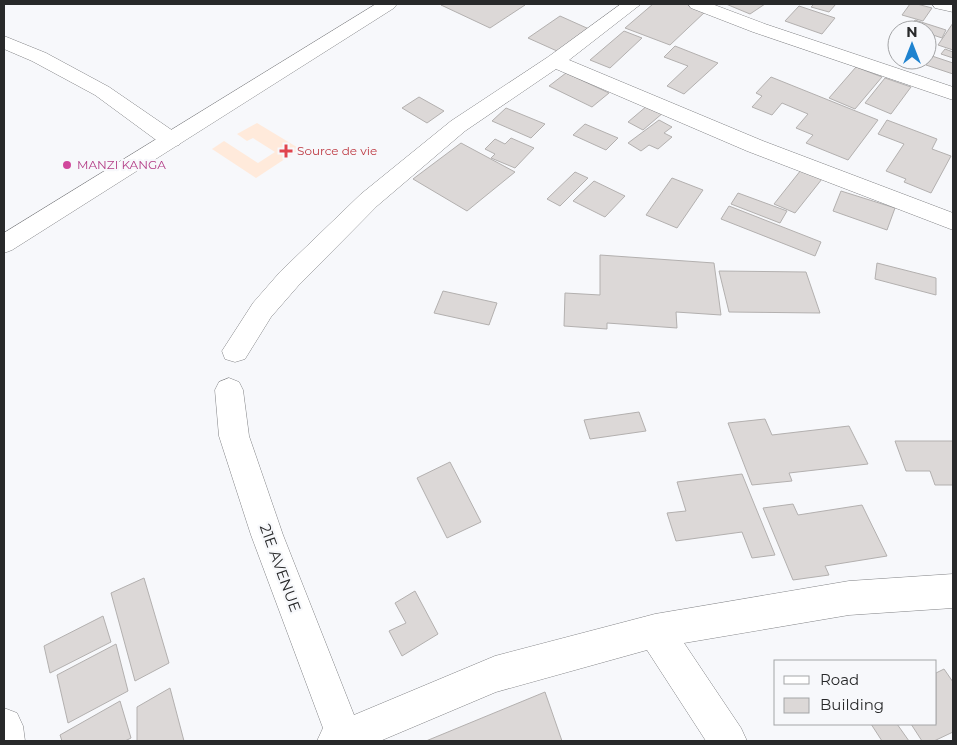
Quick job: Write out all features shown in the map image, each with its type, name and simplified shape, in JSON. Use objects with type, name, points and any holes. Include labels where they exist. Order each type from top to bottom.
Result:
[{"type":"street","points":[[4,244],[388,4]]},
{"type":"street","points":[[235,351],[262,310],[288,279],[369,200],[458,126],[555,61],[632,4]]},
{"type":"street","points":[[697,4],[953,94]]},
{"type":"street","points":[[941,4],[953,7]]},
{"type":"street","points":[[4,42],[39,56],[102,91],[171,140]]},
{"type":"street","points":[[555,61],[640,99],[755,146],[953,222]]},
{"type":"street","name":"21E AVENUE","points":[[229,390],[234,436],[267,535],[342,740]]},
{"type":"street","points":[[342,740],[495,674],[656,631],[849,598],[953,591]]},
{"type":"street","points":[[656,631],[728,741]]},
{"type":"street","points":[[4,726],[6,741]]},
{"type":"shaded area","name":"Source de vie","points":[[257,123],[300,149],[256,178],[212,149],[224,141],[258,163],[275,152],[253,138],[247,141],[237,134]]},
{"type":"building","points":[[653,4],[686,4],[706,11],[670,45],[625,28]]},
{"type":"building","points":[[726,4],[765,4],[750,14]]},
{"type":"building","points":[[814,4],[836,4],[829,12],[811,7]]},
{"type":"building","points":[[910,4],[932,8],[924,20],[902,15]]},
{"type":"building","points":[[441,5],[525,5],[490,28]]},
{"type":"building","points":[[799,6],[835,18],[822,34],[785,21]]},
{"type":"building","points":[[560,16],[589,29],[557,51],[528,38]]},
{"type":"building","points":[[953,23],[953,50],[938,45]]},
{"type":"building","points":[[937,27],[946,30],[942,38],[937,36]]},
{"type":"building","points":[[624,31],[642,38],[610,68],[590,60]]},
{"type":"building","points":[[675,46],[718,63],[684,94],[667,86],[688,66],[664,57]]},
{"type":"building","points":[[945,49],[953,52],[953,58],[941,54]]},
{"type":"building","points":[[937,58],[953,63],[953,74],[937,69]]},
{"type":"building","points":[[856,67],[882,77],[855,109],[829,98]]},
{"type":"building","points":[[566,73],[609,93],[592,107],[549,86]]},
{"type":"building","points":[[771,77],[878,120],[848,160],[806,143],[813,135],[796,128],[808,114],[782,103],[772,115],[752,107],[762,96],[756,93]]},
{"type":"building","points":[[885,78],[911,87],[891,114],[865,103]]},
{"type":"building","points":[[419,97],[444,111],[427,123],[402,108]]},
{"type":"building","points":[[648,105],[664,112],[643,130],[628,122]]},
{"type":"building","points":[[506,108],[545,124],[531,138],[492,121]]},
{"type":"building","points":[[659,120],[672,127],[664,133],[672,137],[658,149],[649,145],[641,151],[628,143]]},
{"type":"building","points":[[887,120],[937,139],[932,149],[951,156],[931,193],[904,182],[906,179],[886,171],[904,144],[878,134]]},
{"type":"building","points":[[585,124],[618,138],[606,150],[573,135]]},
{"type":"building","points":[[511,138],[534,148],[515,168],[491,158],[495,154],[485,149],[495,139],[505,144]]},
{"type":"building","points":[[461,143],[515,172],[467,211],[413,179]]},
{"type":"building","points":[[801,170],[822,179],[795,213],[774,204]]},
{"type":"building","points":[[575,172],[588,178],[560,206],[547,199]]},
{"type":"building","points":[[672,178],[703,190],[677,228],[646,215]]},
{"type":"building","points":[[594,181],[625,196],[605,217],[573,201]]},
{"type":"building","points":[[841,191],[895,208],[887,230],[833,211]]},
{"type":"building","points":[[738,193],[787,211],[780,223],[731,204]]},
{"type":"building","points":[[729,206],[821,242],[815,256],[721,219]]},
{"type":"building","points":[[600,255],[714,263],[721,315],[676,312],[677,328],[607,323],[607,329],[564,326],[565,293],[600,295]]},
{"type":"building","points":[[877,263],[936,278],[936,295],[875,279]]},
{"type":"building","points":[[719,271],[806,272],[820,313],[729,312]]},
{"type":"building","points":[[443,291],[497,303],[489,325],[434,313]]},
{"type":"building","points":[[639,412],[646,431],[590,439],[584,420]]},
{"type":"building","points":[[765,419],[772,435],[849,426],[868,464],[789,473],[792,481],[752,485],[728,423]]},
{"type":"building","points":[[895,441],[953,441],[953,485],[935,485],[930,471],[906,471]]},
{"type":"building","points":[[450,462],[481,522],[447,538],[417,478]]},
{"type":"building","points":[[742,474],[775,555],[752,558],[742,532],[676,541],[667,513],[686,511],[677,482]]},
{"type":"building","points":[[793,504],[798,515],[862,505],[887,556],[825,566],[829,575],[793,580],[763,508]]},
{"type":"building","points":[[144,578],[169,663],[135,681],[111,593]]},
{"type":"building","points":[[415,591],[438,634],[402,656],[389,631],[406,623],[395,603]]},
{"type":"building","points":[[103,616],[111,642],[50,673],[44,646]]},
{"type":"building","points":[[116,644],[128,691],[68,723],[57,675]]},
{"type":"building","points":[[944,669],[953,682],[953,732],[934,741],[922,741],[912,725],[937,725],[937,672]]},
{"type":"building","points":[[170,688],[184,741],[137,741],[137,707]]},
{"type":"building","points":[[545,692],[562,741],[426,741]]},
{"type":"building","points":[[120,701],[131,738],[125,741],[62,741],[60,735]]},
{"type":"building","points":[[872,725],[898,725],[909,741],[882,741]]},
{"type":"place","name":"Source de vie","points":[[286,151]]},
{"type":"place","name":"MANZI KANGA","points":[[67,165]]}]
